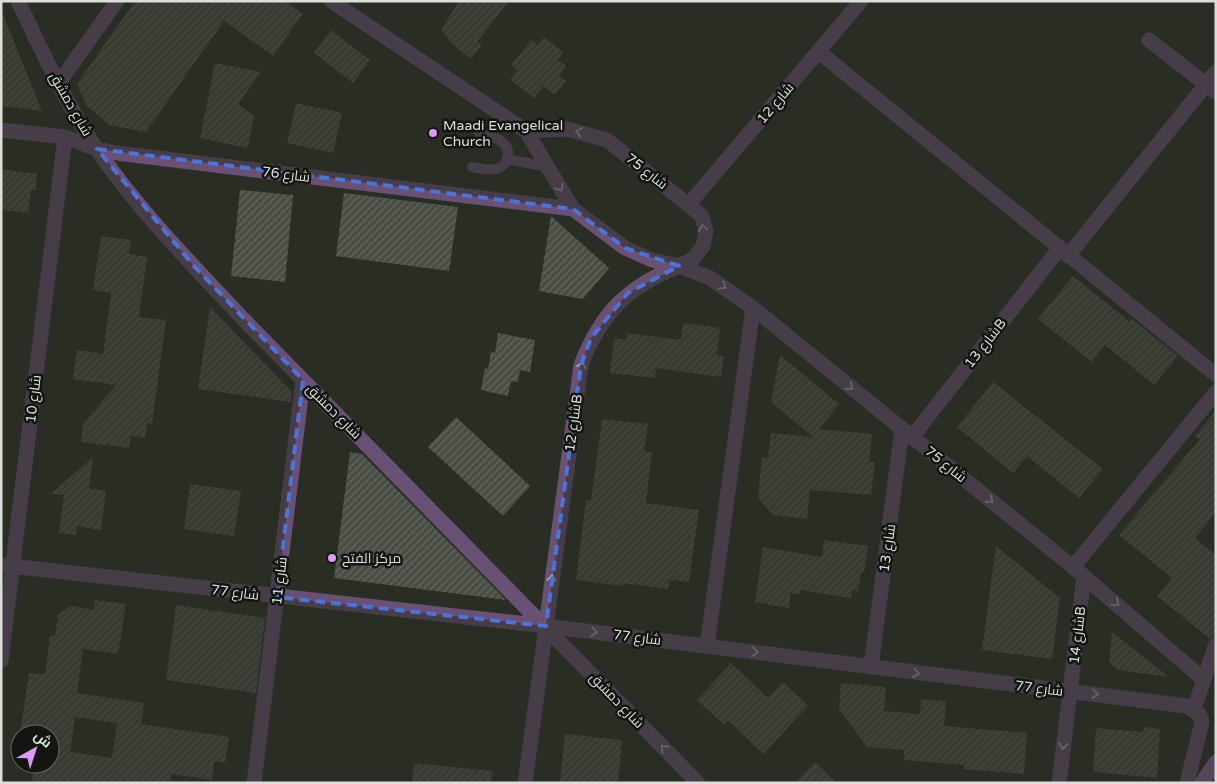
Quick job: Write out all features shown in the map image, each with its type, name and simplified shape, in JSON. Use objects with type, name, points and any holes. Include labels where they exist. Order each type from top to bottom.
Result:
[{"type":"street","name":"شارع دمشق","points":[[18,1],[58,84],[97,149],[141,205],[193,265],[303,380],[698,783]]},
{"type":"street","points":[[58,84],[117,1]]},
{"type":"street","name":"شارع 75","points":[[331,1],[526,131],[574,209],[625,248],[652,260],[679,266],[710,278],[753,308],[1079,572],[1203,678]]},
{"type":"street","name":"شارع 12","points":[[689,204],[861,1]]},
{"type":"street","points":[[1149,40],[1211,88]]},
{"type":"street","points":[[818,52],[1063,253],[1216,375]]},
{"type":"street","name":"شارع 13B","points":[[907,433],[1063,253],[1211,88],[1216,72]]},
{"type":"street","name":"شارع 75","points":[[526,131],[567,129],[607,140],[689,204],[701,215],[706,230],[703,246],[693,259],[679,266]]},
{"type":"street","name":"شارع 76","points":[[1,130],[65,137],[97,149],[117,153],[574,209]]},
{"type":"street","name":"شارع 10","points":[[1,661],[7,566],[65,137]]},
{"type":"street","name":"شارع 12B","points":[[546,626],[581,365],[591,338],[607,314],[628,293],[652,277],[679,266]]},
{"type":"street","points":[[707,646],[753,308]]},
{"type":"street","name":"شارع 11","points":[[254,783],[303,380]]},
{"type":"street","points":[[1079,572],[1216,392]]},
{"type":"street","name":"شارع 13","points":[[871,667],[907,433]]},
{"type":"street","name":"شارع 77","points":[[7,566],[546,626],[1188,706],[1194,709]]},
{"type":"street","name":"شارع 14B","points":[[1059,783],[1070,691],[1079,572]]},
{"type":"street","points":[[525,783],[546,626]]},
{"type":"street","points":[[1187,783],[1201,731],[1199,714],[1194,709],[1216,644]]},
{"type":"street","points":[[1202,783],[1216,762]]},
{"type":"lane","points":[[472,167],[494,170],[504,164],[507,159],[506,144],[500,139],[479,133]]},
{"type":"lane","points":[[507,159],[548,167]]},
{"type":"highlighted area","points":[[97,149],[573,209],[625,248],[679,266],[628,293],[591,338],[581,365],[546,626],[277,597],[303,380],[193,265]]},
{"type":"building","points":[[135,1],[285,1],[303,14],[273,56],[224,21],[146,132],[109,125],[86,105],[77,84]]},
{"type":"building","points":[[459,1],[509,1],[477,42],[482,45],[471,59],[453,45],[441,30]]},
{"type":"building","points":[[2,12],[42,111],[1,106]]},
{"type":"building","points":[[331,30],[370,60],[353,83],[314,53]]},
{"type":"building","points":[[544,37],[563,52],[558,60],[566,66],[559,76],[566,81],[555,95],[543,86],[534,98],[510,80],[517,70],[511,65],[531,40],[538,45]]},
{"type":"building","points":[[215,63],[261,72],[238,104],[254,116],[248,148],[200,138]]},
{"type":"building","points":[[296,103],[342,113],[333,153],[287,143]]},
{"type":"building","points":[[1,169],[37,174],[36,190],[31,190],[28,213],[1,210]]},
{"type":"building","points":[[240,190],[293,195],[285,282],[231,276]]},
{"type":"building","points":[[344,193],[458,207],[449,271],[336,256]]},
{"type":"building","points":[[551,216],[609,268],[583,299],[539,291]]},
{"type":"building","points":[[101,236],[131,240],[129,254],[147,257],[139,317],[166,320],[152,424],[147,423],[145,438],[131,436],[129,448],[81,442],[83,424],[116,385],[73,379],[77,350],[103,354],[111,293],[93,290]]},
{"type":"building","points":[[1073,276],[1130,322],[1132,319],[1178,356],[1154,385],[1105,345],[1092,362],[1038,319]]},
{"type":"building","points":[[210,307],[292,392],[291,402],[198,389]]},
{"type":"building","points":[[683,323],[720,328],[717,355],[724,356],[721,377],[656,368],[655,378],[610,373],[614,338],[626,340],[627,333],[681,340]]},
{"type":"building","points":[[498,333],[535,340],[530,372],[520,370],[518,382],[511,381],[508,396],[481,390],[485,368],[488,369],[491,352],[495,353]]},
{"type":"building","points":[[780,355],[839,404],[819,429],[872,434],[869,462],[875,462],[871,495],[810,490],[807,519],[773,515],[758,498],[762,457],[768,458],[771,433],[813,437],[771,402]]},
{"type":"building","points":[[993,382],[1103,469],[1079,498],[1027,456],[1013,473],[957,427]]},
{"type":"building","points":[[1216,410],[1216,513],[1195,538],[1216,555],[1216,635],[1209,638],[1157,596],[1172,578],[1119,535],[1200,439],[1195,436]]},
{"type":"building","points":[[456,417],[530,486],[503,516],[428,447]]},
{"type":"building","points":[[602,419],[648,424],[644,451],[652,452],[646,503],[699,510],[689,582],[670,580],[668,589],[623,583],[622,586],[576,580],[586,500],[591,500]]},
{"type":"building","points":[[350,452],[362,454],[506,600],[334,578]]},
{"type":"building","points":[[93,457],[89,488],[106,491],[101,530],[77,526],[76,535],[59,533],[64,495],[51,494]]},
{"type":"building","points":[[190,484],[241,491],[234,536],[184,529]]},
{"type":"building","points":[[824,540],[868,546],[864,573],[861,572],[858,591],[852,590],[851,598],[801,590],[800,595],[791,593],[789,608],[755,602],[763,547],[822,557]]},
{"type":"building","points":[[996,546],[1060,598],[1052,659],[982,650]]},
{"type":"building","points":[[95,600],[126,604],[118,654],[83,649],[77,693],[144,703],[141,724],[229,737],[225,763],[214,761],[212,780],[171,774],[171,783],[32,783],[33,774],[60,774],[60,724],[21,724],[29,673],[45,674],[50,636],[55,636],[58,615],[71,606],[93,610]],"holes":[[[75,717],[117,723],[112,758],[70,752]]]},
{"type":"building","points":[[176,605],[265,618],[256,693],[166,680]]},
{"type":"building","points":[[1112,632],[1169,677],[1118,670],[1109,662]]},
{"type":"building","points":[[731,663],[768,698],[783,682],[808,706],[763,754],[728,720],[724,725],[697,700]]},
{"type":"building","points":[[841,683],[886,687],[884,711],[920,714],[921,699],[946,701],[944,726],[1027,733],[1024,774],[964,769],[964,765],[904,760],[904,750],[867,747],[839,709]]},
{"type":"building","points":[[1144,727],[1160,729],[1157,778],[1093,772],[1096,728],[1143,732]]},
{"type":"building","points":[[565,734],[622,740],[618,783],[560,783]]},
{"type":"building","points":[[815,762],[837,783],[795,783]]},
{"type":"building","points":[[414,763],[492,771],[491,783],[412,783]]},
{"type":"place","name":"Maadi Evangelical Church","points":[[433,133]]},
{"type":"place","name":"مركز الفتح","points":[[332,558]]}]
